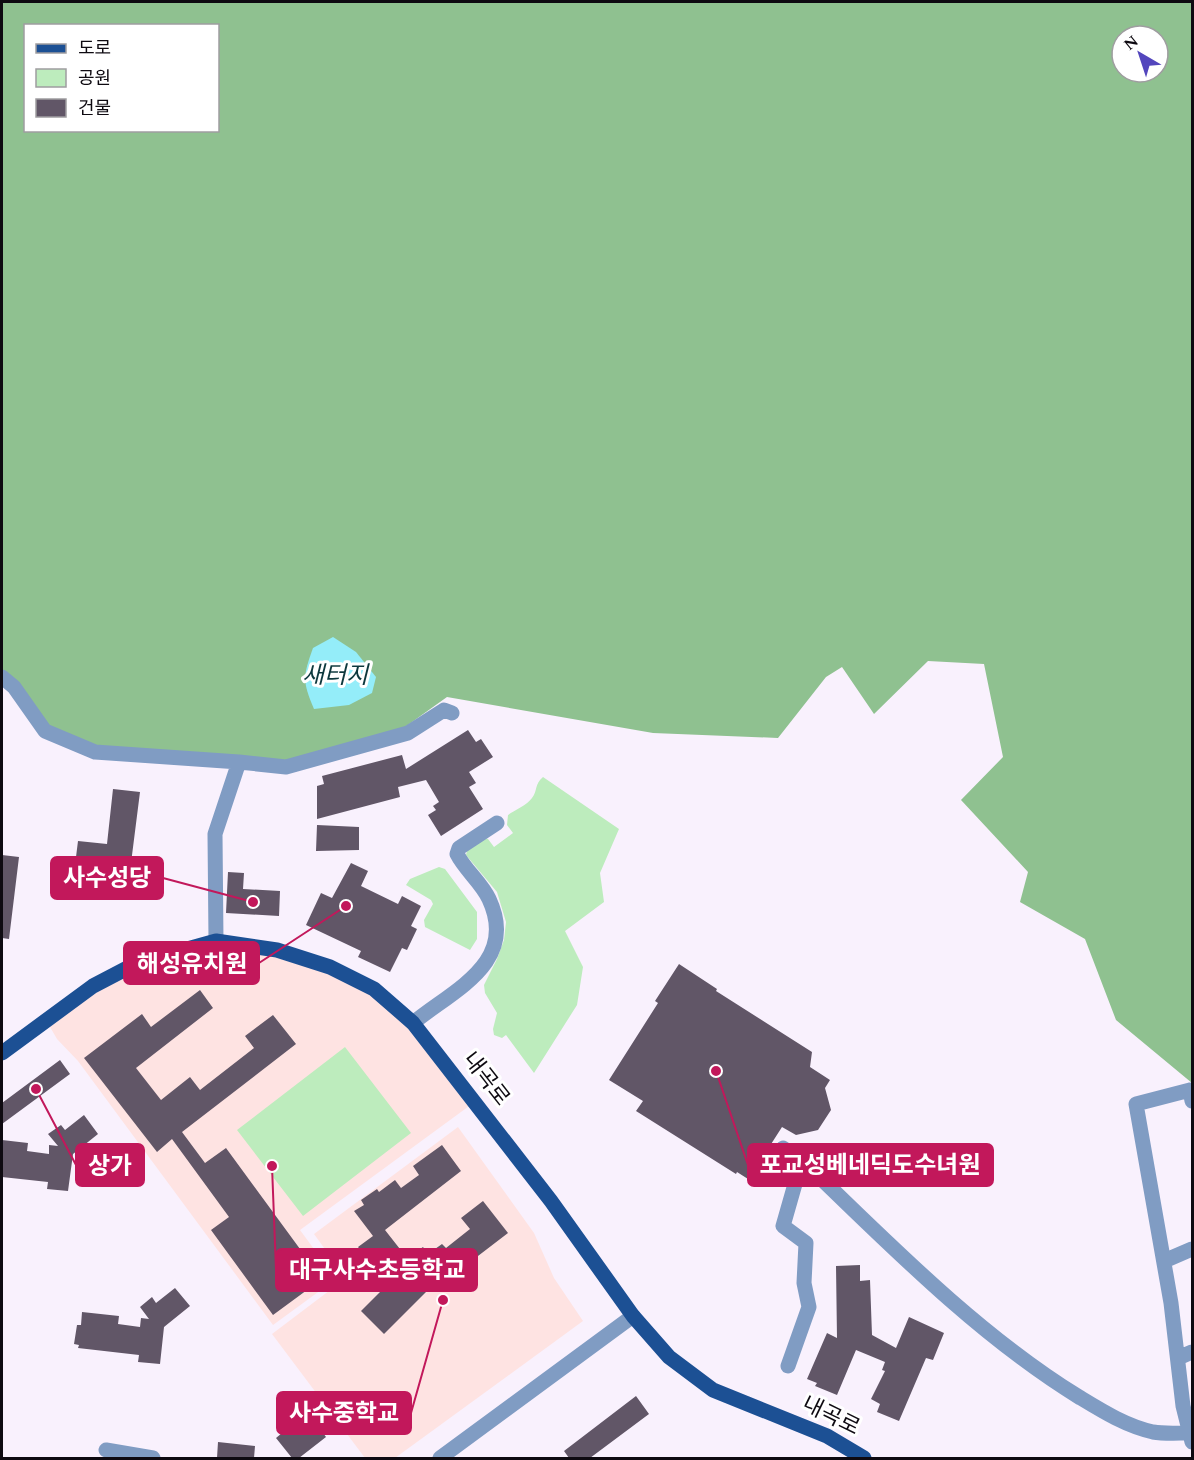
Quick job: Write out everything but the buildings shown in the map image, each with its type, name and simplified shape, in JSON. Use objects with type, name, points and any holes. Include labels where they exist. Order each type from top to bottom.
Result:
[{"type":"main road","name":"내곡로","points":[[2,1053],[93,986],[128,967],[216,941],[277,950],[330,967],[374,989],[413,1023],[476,1101],[633,1316],[669,1357],[713,1390],[827,1436],[864,1458]]},
{"type":"street","points":[[2,677],[14,687],[45,730],[95,752],[286,767],[408,733],[444,710],[452,713]]},
{"type":"street","points":[[216,941],[215,834],[239,762]]},
{"type":"street","points":[[413,1023],[471,980],[488,962],[496,938],[493,909],[488,896],[457,854],[459,848],[497,823]]},
{"type":"street","points":[[783,1148],[808,1166],[988,1331],[1042,1374],[1111,1417],[1154,1432],[1191,1438],[1183,1406],[1185,1355],[1164,1261],[1136,1104],[1190,1090],[1192,1101]]},
{"type":"street","points":[[788,1366],[809,1307],[804,1283],[806,1243],[783,1226],[795,1184],[808,1166]]},
{"type":"street","points":[[1164,1261],[1192,1249]]},
{"type":"street","points":[[440,1458],[633,1316]]},
{"type":"street","points":[[106,1450],[153,1458]]},
{"type":"shaded area","points":[[216,941],[277,950],[374,989],[476,1101],[300,1230],[336,1279],[273,1325],[78,1061],[57,1039],[46,1020],[93,986]]},
{"type":"shaded area","points":[[458,1127],[534,1233],[554,1278],[583,1321],[395,1458],[365,1458],[272,1334],[346,1278],[314,1234]]},
{"type":"green space","points":[[2,2],[1192,2],[1192,1083],[1116,1020],[1085,939],[1020,902],[1028,872],[961,800],[1003,757],[984,664],[928,661],[874,714],[842,667],[826,677],[778,738],[653,733],[447,697],[405,727],[284,761],[95,752],[45,731],[2,677]]},
{"type":"green space","points":[[543,777],[619,829],[600,873],[604,902],[565,931],[583,967],[577,1005],[534,1073],[506,1035],[502,1038],[494,1035],[493,1029],[497,1013],[485,993],[484,985],[504,940],[506,922],[497,892],[466,855],[467,851],[484,838],[488,839],[494,847],[513,833],[507,825],[508,815],[530,801]]},
{"type":"green space","points":[[439,867],[445,869],[477,912],[477,939],[470,950],[425,927],[424,920],[433,904],[431,900],[406,885],[410,879]]},
{"type":"green space","points":[[345,1047],[411,1133],[303,1216],[237,1130]]},
{"type":"water","name":"새터지","points":[[333,637],[356,652],[376,677],[372,693],[349,705],[314,709],[307,692],[305,678],[307,665],[313,648]]},
{"type":"place","name":"사수성당","points":[[253,902]]},
{"type":"place","name":"해성유치원","points":[[346,906]]},
{"type":"place","name":"포교성베네딕도수녀원","points":[[716,1071]]},
{"type":"place","name":"상가","points":[[36,1089]]},
{"type":"place","name":"대구사수초등학교","points":[[272,1166]]},
{"type":"place","name":"사수중학교","points":[[443,1300]]}]
